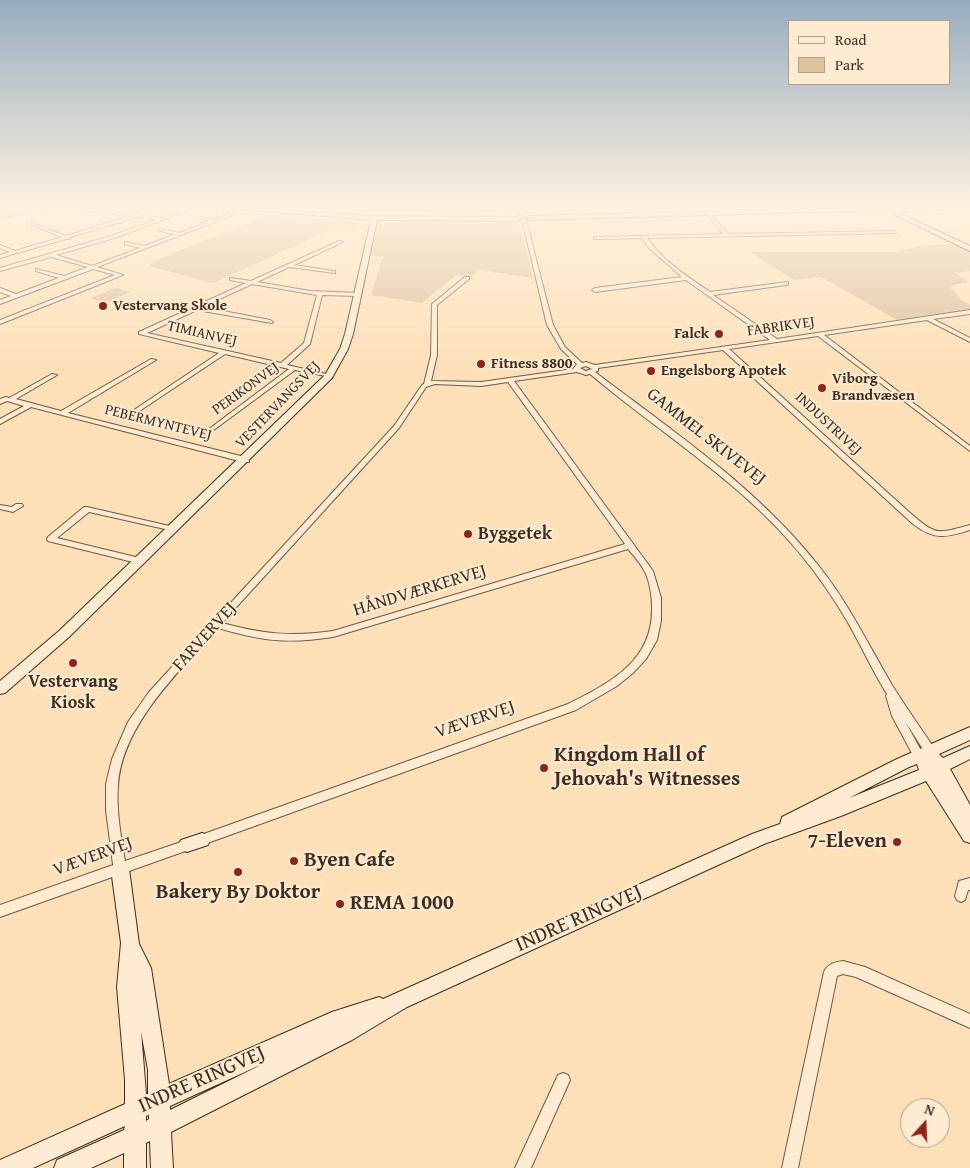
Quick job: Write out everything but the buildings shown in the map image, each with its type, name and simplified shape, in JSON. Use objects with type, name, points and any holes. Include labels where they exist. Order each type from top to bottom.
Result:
[{"type":"street","points":[[0,270],[32,262]]},
{"type":"street","points":[[0,322],[120,275],[76,262]]},
{"type":"street","points":[[0,302],[107,262]]},
{"type":"street","name":"TIMIANVEJ","points":[[300,262],[141,333],[329,376]]},
{"type":"street","name":"VESTERVANGSVEJ","points":[[0,689],[36,660],[174,529],[329,376],[346,343],[364,262]]},
{"type":"street","points":[[534,262],[550,325],[563,348],[583,373],[593,370]]},
{"type":"street","points":[[667,262],[775,340]]},
{"type":"street","points":[[290,266],[333,272]]},
{"type":"street","points":[[38,270],[64,278]]},
{"type":"street","name":"FARVERVEJ","points":[[135,1168],[136,1080],[127,987],[130,943],[111,798],[117,759],[132,725],[153,695],[397,427],[428,384],[434,355],[434,305],[467,278]]},
{"type":"street","points":[[595,290],[688,278]]},
{"type":"street","points":[[232,279],[250,284],[320,294],[357,294]]},
{"type":"street","points":[[710,294],[786,284]]},
{"type":"street","points":[[0,290],[16,296]]},
{"type":"street","points":[[282,366],[300,353],[307,344],[320,294]]},
{"type":"street","points":[[197,308],[270,322]]},
{"type":"street","name":"FABRIKVEJ","points":[[593,370],[775,340],[970,312]]},
{"type":"street","points":[[927,318],[970,340]]},
{"type":"street","points":[[819,334],[970,449]]},
{"type":"street","name":"INDUSTRIVEJ","points":[[724,348],[914,521],[932,534],[939,536],[970,527]]},
{"type":"street","points":[[136,411],[224,352]]},
{"type":"street","name":"PEBERMYNTEVEJ","points":[[63,413],[153,360]]},
{"type":"street","points":[[428,384],[471,384],[510,380],[579,367]]},
{"type":"street","name":"PERIKONVEJ","points":[[212,430],[294,368]]},
{"type":"street","name":"GAMMEL SKIVEVEJ","points":[[593,370],[716,466],[755,500],[816,568],[850,618],[889,688],[897,716],[925,754],[970,836]]},
{"type":"street","name":"PEBERMYNTEVEJ","points":[[10,400],[54,375]]},
{"type":"street","name":"VÆVERVEJ","points":[[0,911],[572,706],[616,683],[644,655],[655,633],[658,615],[657,595],[650,573],[510,380]]},
{"type":"street","name":"PEBERMYNTEVEJ","points":[[0,402],[6,399],[246,460]]},
{"type":"street","points":[[0,422],[30,405]]},
{"type":"street","points":[[0,507],[13,510],[18,506]]},
{"type":"street","points":[[141,560],[51,539],[87,509],[174,529]]},
{"type":"street","name":"HÅNDVÆRKERVEJ","points":[[216,624],[277,639],[300,639],[332,634],[631,545]]},
{"type":"street","name":"INDRE RINGVEJ","points":[[7,1168],[339,1020],[400,1000],[758,838],[826,801],[970,733]]},
{"type":"street","name":"INDRE RINGVEJ","points":[[758,838],[835,811],[970,752]]},
{"type":"street","name":"GAMMEL SKIVEVEJ","points":[[934,769],[956,793],[970,822]]},
{"type":"street","points":[[961,896],[963,885],[970,884]]},
{"type":"street","name":"FARVERVEJ","points":[[130,943],[141,968],[158,1070],[162,1168]]},
{"type":"street","points":[[790,1168],[831,972],[838,967],[848,967],[970,1021]]},
{"type":"street","name":"INDRE RINGVEJ","points":[[65,1168],[193,1111],[345,1033],[400,1000]]},
{"type":"street","points":[[523,1168],[563,1080]]},
{"type":"green space","points":[[153,262],[261,262],[213,283],[149,266]]},
{"type":"green space","points":[[382,262],[529,262],[533,278],[479,270],[471,278],[456,275],[422,303],[371,295]]},
{"type":"green space","points":[[765,262],[970,262],[970,271],[955,273],[969,282],[953,285],[951,288],[961,300],[970,305],[970,309],[897,320],[821,277],[794,280]]},
{"type":"green space","points":[[116,288],[130,292],[105,303],[90,298]]},
{"type":"place","name":"Vestervang Skole","points":[[103,306]]},
{"type":"place","name":"Falck","points":[[719,334]]},
{"type":"place","name":"Fitness 8800","points":[[481,364]]},
{"type":"place","name":"Engelsborg Apotek","points":[[651,371]]},
{"type":"place","name":"Viborg Brandvæsen","points":[[822,388]]},
{"type":"place","name":"Byggetek","points":[[468,534]]},
{"type":"place","name":"Vestervang Kiosk","points":[[73,663]]},
{"type":"place","name":"Kingdom Hall of Jehovah's Witnesses","points":[[544,768]]},
{"type":"place","name":"7-Eleven","points":[[897,842]]},
{"type":"place","name":"Byen Cafe","points":[[294,861]]},
{"type":"place","name":"Bakery By Doktor","points":[[238,872]]},
{"type":"place","name":"REMA 1000","points":[[340,904]]}]
